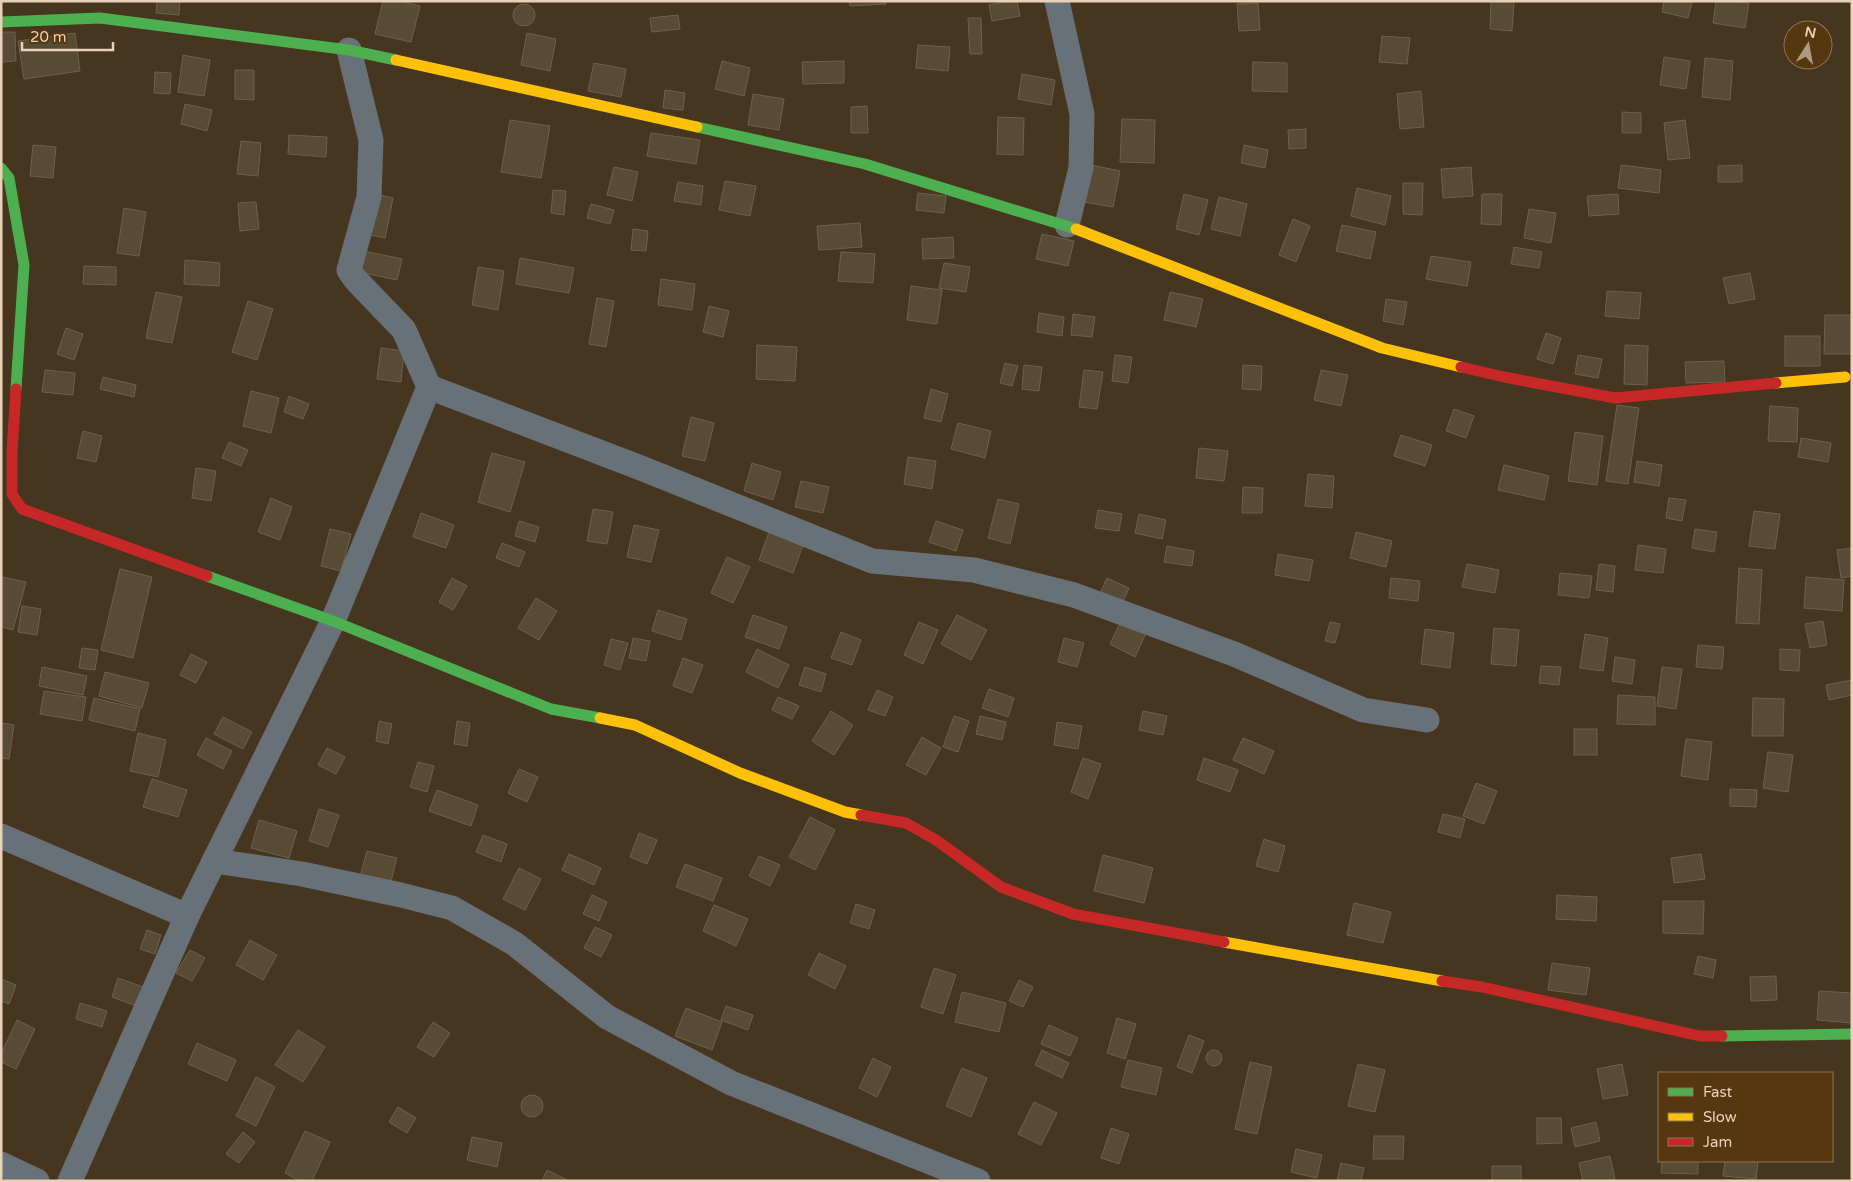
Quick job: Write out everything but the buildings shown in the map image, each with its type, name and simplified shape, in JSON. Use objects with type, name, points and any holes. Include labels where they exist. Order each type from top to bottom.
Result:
[{"type":"street","points":[[1057,1],[1082,114],[1081,168],[1067,225]]},
{"type":"street","points":[[1,22],[100,18],[349,50],[865,164],[1067,225],[1382,348],[1504,377],[1615,398],[1845,377]]},
{"type":"street","points":[[349,50],[371,140],[369,197],[349,270],[356,280],[404,330],[429,387],[641,468],[872,561],[974,570],[1074,595],[1234,654],[1363,710],[1427,720]]},
{"type":"street","points":[[1,168],[9,178],[24,264],[12,452],[12,494],[22,509],[332,621],[551,709],[635,725],[740,773],[845,812],[906,823],[936,840],[1001,887],[1073,914],[1394,973],[1482,987],[1700,1036],[1852,1034]]},
{"type":"street","points":[[70,1181],[187,916],[332,621],[429,387]]},
{"type":"street","points":[[1,836],[187,916]]},
{"type":"street","points":[[214,861],[302,874],[452,908],[515,944],[607,1018],[731,1083],[944,1174],[978,1181]]},
{"type":"street","points":[[1,1164],[37,1181]]},
{"type":"traffic: fast","points":[[1,22],[100,18],[349,50],[396,60]]},
{"type":"traffic: fast","points":[[697,127],[865,164],[1076,229]]},
{"type":"traffic: fast","points":[[1,168],[9,178],[24,265],[16,389]]},
{"type":"traffic: fast","points":[[207,576],[333,621],[551,709],[600,718]]},
{"type":"traffic: fast","points":[[1722,1036],[1852,1034]]},
{"type":"traffic: slow","points":[[396,60],[697,127]]},
{"type":"traffic: slow","points":[[1076,229],[1382,348],[1461,367]]},
{"type":"traffic: slow","points":[[1776,383],[1845,377]]},
{"type":"traffic: slow","points":[[600,718],[635,725],[740,773],[845,812],[861,815]]},
{"type":"traffic: slow","points":[[1224,942],[1442,981]]},
{"type":"traffic: jam","points":[[1461,367],[1615,398],[1776,383]]},
{"type":"traffic: jam","points":[[16,389],[12,452],[12,494],[22,509],[207,576]]},
{"type":"traffic: jam","points":[[861,815],[906,823],[936,840],[1001,887],[1073,914],[1224,942]]},
{"type":"traffic: jam","points":[[1442,981],[1482,987],[1700,1036],[1722,1036]]}]
